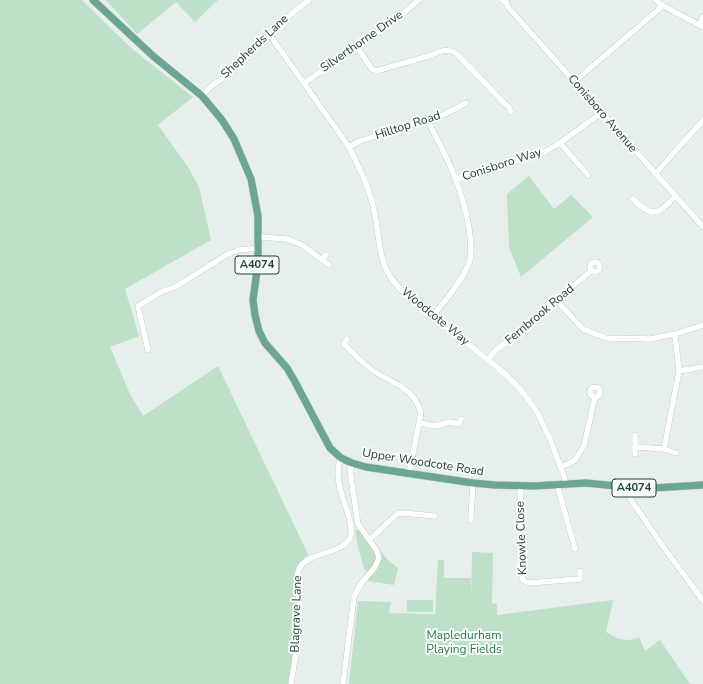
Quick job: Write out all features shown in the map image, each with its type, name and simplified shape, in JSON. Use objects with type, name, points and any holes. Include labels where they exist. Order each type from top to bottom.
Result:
[{"type":"main road","name":"Upper Woodcote Road","points":[[93,0],[175,75],[202,96],[222,120],[240,150],[251,179],[258,216],[258,263],[253,300],[259,331],[265,343],[287,368],[330,448],[341,458],[352,463],[473,483],[520,486],[566,483]]},
{"type":"main road","name":"A4074","points":[[566,483],[586,483],[627,488],[703,485]]},
{"type":"street","name":"Shepherds Lane","points":[[202,96],[210,87],[230,73],[291,14],[309,0]]},
{"type":"street","name":"Silverthorne Drive","points":[[304,83],[384,29],[419,0]]},
{"type":"street","points":[[656,0],[662,5],[701,26],[703,17]]},
{"type":"street","name":"Conisboro Avenue","points":[[505,1],[508,7],[703,227]]},
{"type":"street","points":[[574,82],[662,5]]},
{"type":"street","name":"Woodcote Way","points":[[269,34],[349,147],[359,165],[374,210],[380,253],[386,271],[395,284],[504,373],[521,390],[536,410],[561,467],[566,483]]},
{"type":"street","points":[[357,47],[372,69],[376,71],[432,55],[440,50],[452,50],[509,107],[511,112]]},
{"type":"street","name":"Hilltop Road","points":[[349,147],[360,141],[443,115],[466,103]]},
{"type":"street","name":"Conisboro Way","points":[[456,179],[512,163],[548,150],[601,113]]},
{"type":"street","points":[[427,120],[443,149],[456,179],[466,209],[471,242],[469,262],[459,283],[433,316]]},
{"type":"street","points":[[655,174],[703,120]]},
{"type":"street","points":[[560,143],[588,175]]},
{"type":"street","points":[[633,199],[643,209],[655,212],[661,210],[675,197]]},
{"type":"street","points":[[258,237],[287,239],[324,257],[329,265]]},
{"type":"street","points":[[148,350],[138,306],[161,292],[175,287],[228,254],[238,250],[258,248]]},
{"type":"street","name":"Fernbrook Road","points":[[488,360],[495,351],[557,301],[592,270]]},
{"type":"street","points":[[557,301],[582,329],[606,338],[650,339],[675,334],[703,325]]},
{"type":"street","points":[[664,449],[679,371],[675,334]]},
{"type":"street","points":[[344,343],[358,359],[376,373],[406,390],[419,404],[421,413],[420,423],[409,473]]},
{"type":"street","points":[[679,371],[703,367]]},
{"type":"street","points":[[561,467],[574,461],[584,446],[595,398]]},
{"type":"street","points":[[420,423],[436,426],[449,422],[460,424]]},
{"type":"street","points":[[635,435],[635,454]]},
{"type":"street","points":[[636,447],[664,449],[676,453]]},
{"type":"street","points":[[341,458],[338,470],[340,491],[351,525],[358,524]]},
{"type":"street","points":[[343,684],[354,597],[360,585],[378,562],[378,553],[358,524],[350,471],[352,463]]},
{"type":"street","points":[[465,519],[473,520],[473,483]]},
{"type":"street","points":[[557,484],[575,549]]},
{"type":"street","name":"Knowle Close","points":[[520,486],[523,580],[528,583],[580,582],[580,571]]},
{"type":"street","points":[[627,488],[631,500],[703,601]]},
{"type":"street","points":[[369,540],[397,514],[402,513],[427,517],[435,516]]},
{"type":"street","name":"Blagrave Lane","points":[[291,684],[299,623],[300,605],[297,585],[299,569],[304,562],[323,555],[348,541],[351,525]]},
{"type":"green space","points":[[0,0],[82,0],[130,47],[193,97],[158,125],[188,167],[199,187],[211,240],[125,289],[139,336],[110,347],[130,394],[143,416],[218,366],[309,556],[305,557],[298,566],[298,606],[290,684],[0,684]]},
{"type":"green space","points":[[106,0],[218,0],[195,22],[176,2],[137,34]]},
{"type":"green space","points":[[529,176],[554,209],[571,195],[593,217],[521,277],[509,247],[507,194]]},
{"type":"green space","points":[[360,529],[376,553],[376,562],[367,572],[364,569],[357,543],[355,530]]},
{"type":"green space","points":[[379,549],[387,559],[398,568],[394,585],[366,581],[379,564]]},
{"type":"green space","name":"Mapledurham Playing Fields","points":[[472,552],[493,553],[492,603],[497,604],[497,615],[613,600],[606,632],[614,637],[626,640],[639,637],[645,651],[660,640],[690,684],[349,684],[358,601],[391,602],[389,613],[435,614],[438,560],[444,560],[444,578],[471,578],[471,603]]},
{"type":"green space","points":[[407,600],[433,600],[433,612],[407,612]]}]
